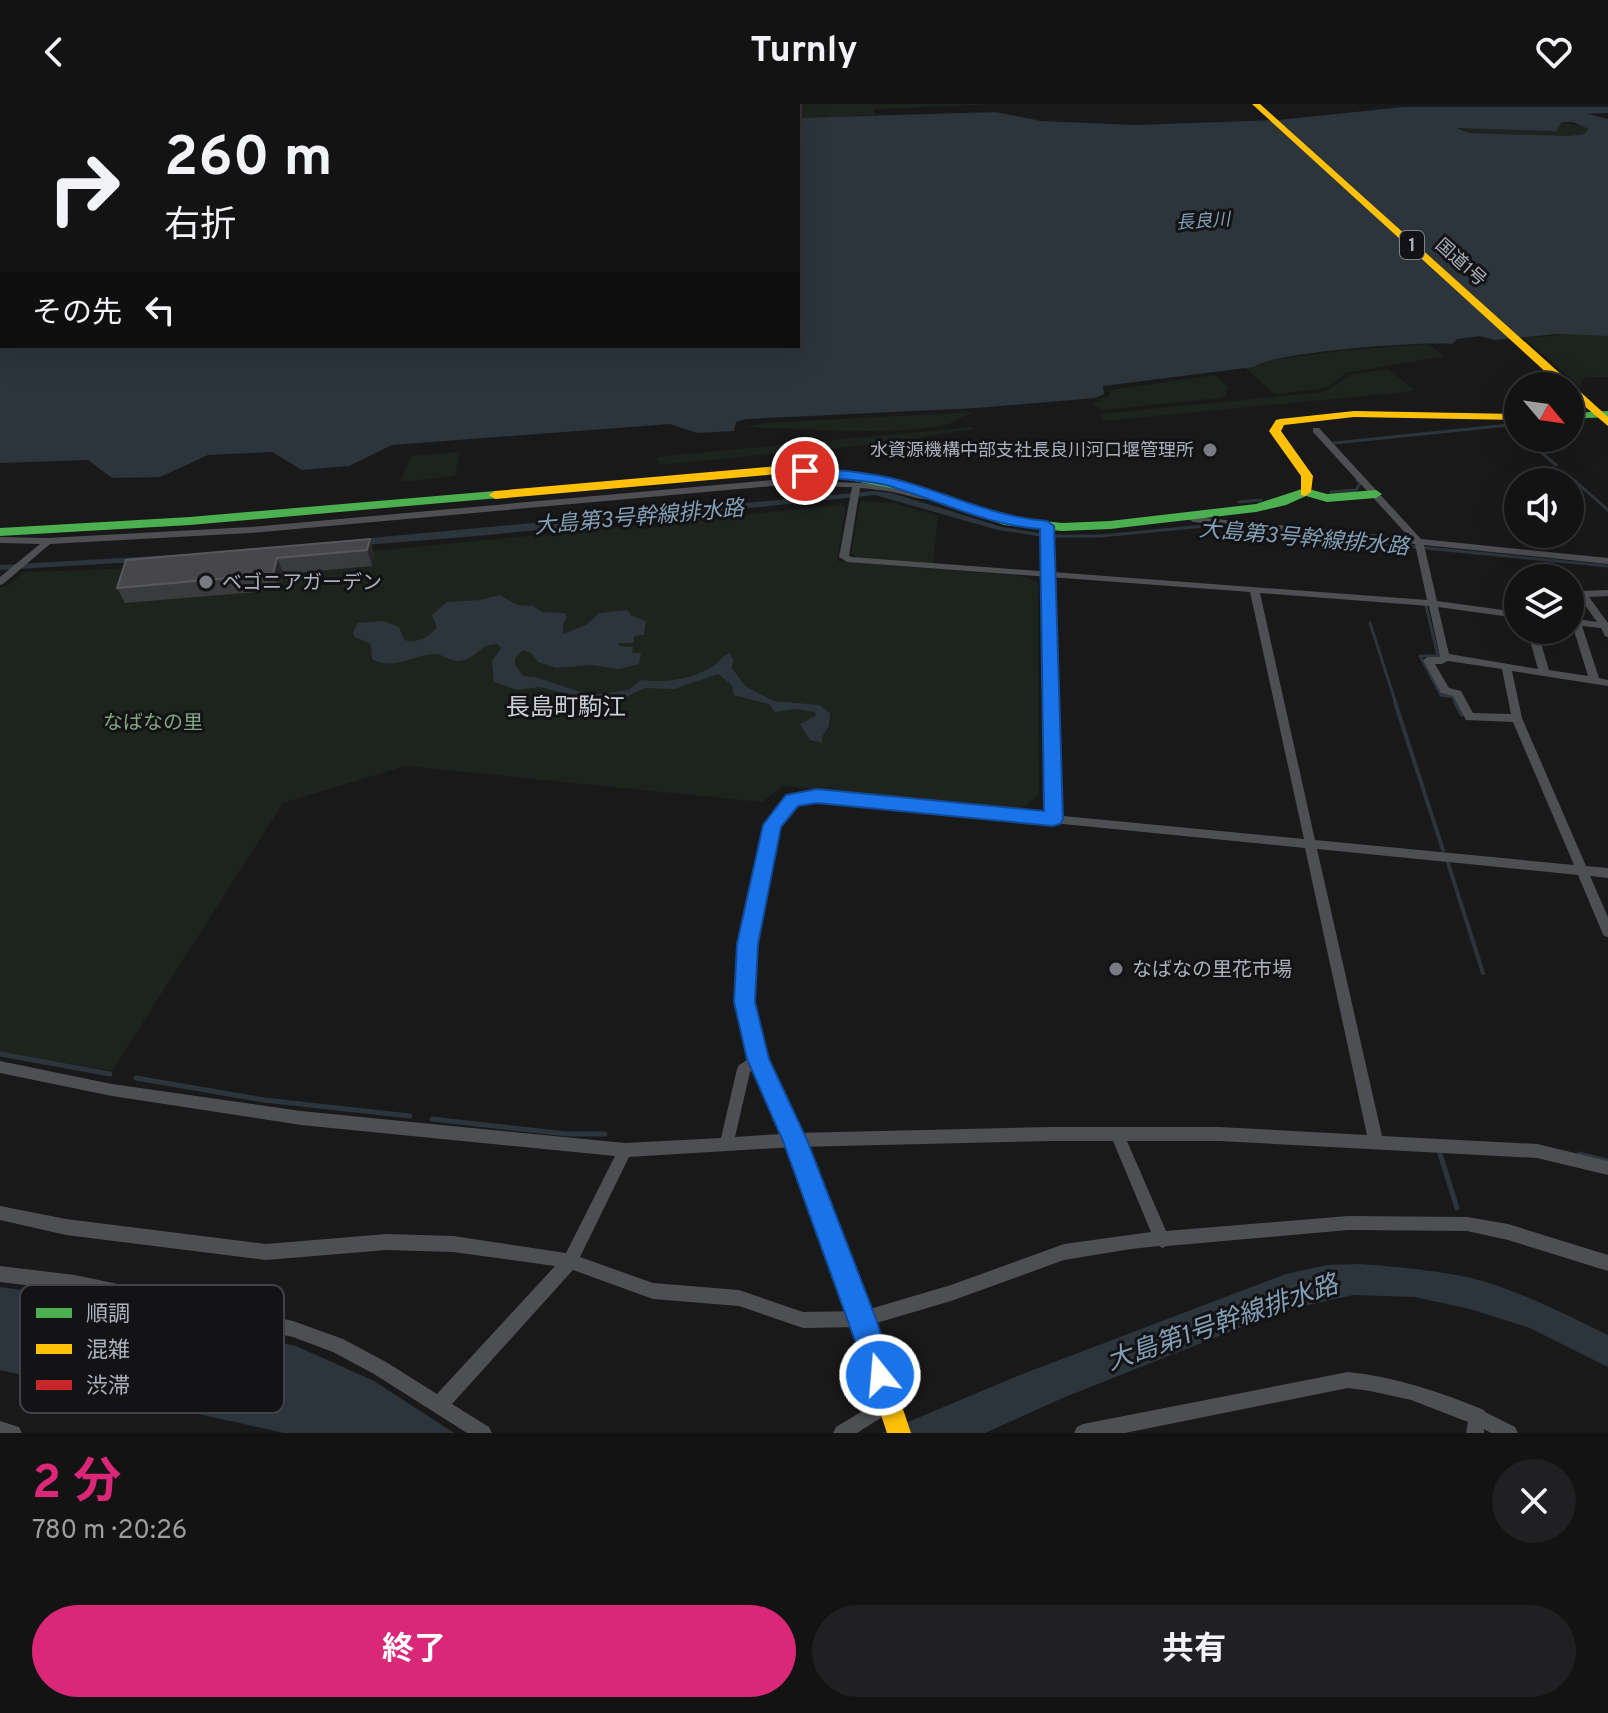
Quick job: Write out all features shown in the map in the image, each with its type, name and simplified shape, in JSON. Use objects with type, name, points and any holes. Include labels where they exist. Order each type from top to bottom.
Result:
[{"type":"main road","name":"国道1号","points":[[1256,104],[1552,372]]},
{"type":"main road","name":"国道1号","points":[[1584,400],[1605,417]]},
{"type":"main road","points":[[1305,492],[1307,476],[1275,431],[1280,422],[1344,414],[1504,416]]},
{"type":"main road","points":[[1584,416],[1605,417]]},
{"type":"main road","points":[[0,532],[205,520],[778,470],[858,476],[939,497],[988,516],[1047,532],[1285,502],[1305,492],[1327,498],[1376,494]]},
{"type":"main road","points":[[899,1433],[863,1319],[795,1140],[758,1059],[745,1002],[748,944],[772,825],[792,800],[817,796],[1053,819],[1047,532]]},
{"type":"street","points":[[1316,430],[1420,547],[1445,657]]},
{"type":"street","points":[[0,540],[48,541],[265,528],[773,483],[855,492],[891,489],[925,498],[939,497]]},
{"type":"street","points":[[855,492],[844,557],[850,560],[1434,604],[1504,613]]},
{"type":"street","points":[[1187,515],[1193,519],[1420,547],[1608,561]]},
{"type":"street","points":[[0,582],[48,541]]},
{"type":"street","points":[[1255,592],[1376,1142]]},
{"type":"street","points":[[1607,630],[1582,594],[1608,593]]},
{"type":"street","points":[[1584,624],[1607,630]]},
{"type":"street","points":[[1536,644],[1544,671]]},
{"type":"street","points":[[1581,644],[1594,679]]},
{"type":"street","points":[[1445,657],[1608,683]]},
{"type":"street","points":[[1445,657],[1442,661],[1428,660],[1445,691],[1457,693],[1470,717],[1517,718]]},
{"type":"street","points":[[1506,666],[1517,718],[1608,932]]},
{"type":"street","points":[[1053,819],[1608,873]]},
{"type":"street","points":[[726,1145],[744,1069],[758,1059]]},
{"type":"street","points":[[0,1067],[109,1089],[301,1118],[625,1150],[795,1140],[1219,1134],[1537,1151],[1608,1168]]},
{"type":"street","points":[[1117,1134],[1162,1240]]},
{"type":"street","points":[[439,1405],[570,1261],[625,1150]]},
{"type":"street","points":[[0,1213],[66,1227],[266,1252],[387,1242],[453,1244],[570,1261],[653,1291],[739,1298],[803,1320],[863,1319],[951,1293],[1064,1252],[1348,1223],[1429,1221],[1467,1224],[1508,1232],[1608,1263]]},
{"type":"street","points":[[0,1274],[84,1285]]},
{"type":"street","points":[[284,1327],[359,1356],[483,1433]]},
{"type":"street","points":[[1083,1433],[1348,1380],[1423,1393],[1476,1425],[1509,1433]]},
{"type":"street","points":[[842,1433],[891,1408]]},
{"type":"street","points":[[0,1430],[13,1433]]},
{"type":"green space","points":[[800,104],[1002,104],[874,109],[875,115],[800,118]]},
{"type":"green space","points":[[1562,122],[1590,128],[1585,134],[1570,136],[1477,134],[1456,127],[1552,131]]},
{"type":"green space","points":[[1586,333],[1608,336],[1608,377],[1584,379],[1584,372],[1564,372],[1524,338]]},
{"type":"green space","points":[[1428,344],[1444,356],[1346,373],[1320,389],[1275,394],[1245,368],[1272,360],[1346,350]]},
{"type":"green space","points":[[1388,369],[1415,391],[1104,421],[1099,414],[1325,392],[1353,374]]},
{"type":"green space","points":[[1214,375],[1228,387],[1226,395],[1219,398],[1102,410],[1092,403],[1101,402],[1099,399],[1108,397],[1111,390]]},
{"type":"green space","points":[[975,412],[945,425],[917,429],[868,431],[745,427],[763,423]]},
{"type":"green space","points":[[975,429],[875,444],[659,465],[657,457]]},
{"type":"green space","points":[[460,452],[455,476],[400,482],[411,456]]},
{"type":"green space","points":[[860,501],[894,503],[938,516],[933,564],[857,557],[851,553]]},
{"type":"green space","name":"なばなの里","points":[[840,505],[846,508],[837,561],[1022,576],[1038,583],[1039,795],[1019,810],[783,786],[762,802],[405,766],[283,803],[112,1071],[0,1052],[0,587],[10,584],[23,572],[254,561],[640,525],[645,529],[671,522]]},
{"type":"water","name":"長良川","points":[[1403,107],[1608,107],[1608,113],[1587,114],[1608,119],[1608,336],[1558,334],[1495,340],[1480,336],[1457,339],[1452,344],[1348,349],[1288,357],[1254,367],[1103,386],[1104,394],[1095,398],[977,408],[746,419],[736,422],[734,431],[697,433],[670,424],[392,445],[349,466],[302,470],[272,452],[208,455],[160,477],[112,478],[88,460],[0,463],[0,348],[800,348],[800,118],[996,112],[1041,121],[1135,125],[1279,120]],"holes":[[[1562,122],[1573,122],[1589,129],[1584,134],[1569,136],[1471,133],[1456,128],[1556,131]]]},
{"type":"water","points":[[874,491],[892,493],[1002,527],[1057,536],[1056,539],[998,530],[875,495],[489,535],[188,559],[0,570],[0,565],[223,552]]},
{"type":"water","points":[[499,595],[542,612],[564,613],[567,617],[563,634],[586,625],[599,613],[627,610],[632,616],[646,621],[644,635],[634,636],[633,643],[619,643],[618,646],[633,647],[632,653],[641,653],[639,664],[618,669],[592,665],[556,668],[538,662],[531,653],[523,650],[515,658],[515,665],[523,676],[584,693],[599,694],[629,690],[641,680],[685,678],[713,666],[730,653],[734,661],[731,667],[745,686],[773,701],[819,705],[830,713],[822,743],[810,740],[800,724],[816,716],[815,712],[795,709],[775,712],[769,704],[734,695],[732,685],[718,674],[674,689],[645,688],[626,697],[573,695],[539,687],[517,690],[494,682],[492,661],[501,648],[498,644],[487,646],[459,661],[433,654],[387,664],[372,659],[371,644],[353,633],[358,623],[383,621],[399,627],[404,640],[418,640],[427,637],[437,627],[432,615],[447,602],[480,600]]},
{"type":"water","name":"大島第1号幹線排水路","points":[[1360,1264],[1457,1275],[1524,1296],[1608,1335],[1608,1367],[1530,1328],[1470,1309],[1415,1297],[1353,1295],[1282,1311],[1065,1397],[985,1433],[882,1433],[1015,1377],[1286,1274],[1327,1265]]},
{"type":"water","points":[[0,1287],[20,1290],[20,1374],[0,1370]]},
{"type":"water","points":[[284,1343],[374,1381],[454,1433],[284,1433],[194,1413],[284,1413]]},
{"type":"building","points":[[370,539],[367,550],[277,558],[273,574],[117,588],[126,560]]},
{"type":"waterway","points":[[1334,443],[1504,426]]},
{"type":"waterway","points":[[1541,452],[1556,465]]},
{"type":"waterway","points":[[1331,492],[1356,490],[1360,483],[1357,480]]},
{"type":"waterway","points":[[1584,489],[1608,510]]},
{"type":"waterway","points":[[1239,502],[1261,500]]},
{"type":"waterway","name":"大島第3号幹線排水路","points":[[1053,536],[1101,536],[1204,526],[1608,566]]},
{"type":"waterway","points":[[1426,606],[1438,656],[1420,656],[1441,695],[1453,697],[1456,703]]},
{"type":"waterway","points":[[1370,623],[1396,704]]},
{"type":"waterway","points":[[1395,702],[1443,850]]},
{"type":"waterway","points":[[1456,703],[1462,715]]},
{"type":"waterway","points":[[1448,863],[1483,973]]},
{"type":"waterway","points":[[0,1054],[110,1074]]},
{"type":"waterway","points":[[136,1078],[264,1100],[410,1116]]},
{"type":"waterway","points":[[432,1119],[567,1134],[605,1134]]},
{"type":"waterway","points":[[1440,1154],[1457,1208]]},
{"type":"waterway","points":[[1579,1154],[1608,1161]]},
{"type":"traffic: fast","points":[[1584,415],[1608,414]]},
{"type":"traffic: fast","points":[[832,473],[915,489],[1004,521],[1062,527],[1110,525],[1256,508],[1305,492],[1327,498],[1376,494]]},
{"type":"traffic: fast","points":[[0,532],[190,521],[495,495]]},
{"type":"traffic: slow","points":[[1256,104],[1552,372]]},
{"type":"traffic: slow","points":[[1584,401],[1608,423]]},
{"type":"traffic: slow","points":[[1305,492],[1307,476],[1275,431],[1280,422],[1354,414],[1504,417]]},
{"type":"traffic: slow","points":[[495,495],[778,470],[832,473]]},
{"type":"traffic: slow","points":[[871,801],[1053,819],[1047,526]]},
{"type":"traffic: slow","points":[[774,1094],[842,1261],[899,1433]]},
{"type":"traffic: jam","points":[[774,1094],[758,1059],[745,1002],[748,944],[772,825],[792,800],[817,796],[871,801]]},
{"type":"place","name":"水資源機構中部支社長良川河口堰管理所","points":[[1210,450]]},
{"type":"place","name":"ベゴニアガーデン","points":[[206,582]]},
{"type":"place","name":"なばなの里花市場","points":[[1116,969]]},
{"type":"district","name":"長島町駒江","points":[[566,707]]},
{"type":"route","points":[[805,471],[883,480],[988,516],[1047,526],[1053,819],[817,796],[792,800],[772,825],[748,944],[745,1002],[758,1059],[795,1140],[863,1319],[880,1375]]}]
